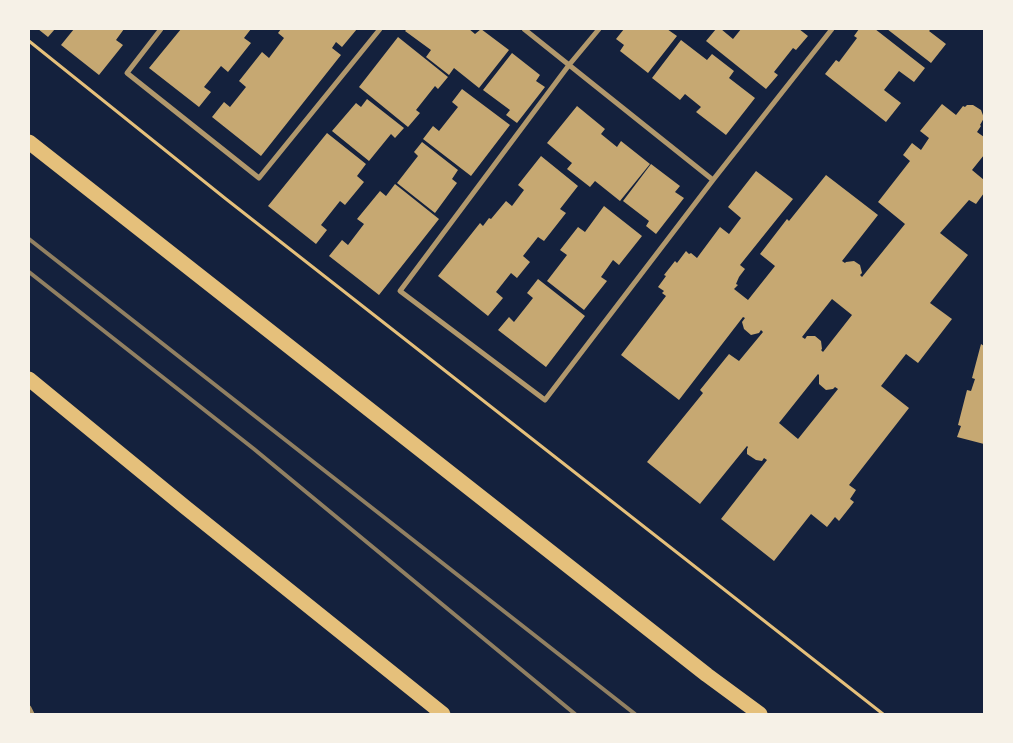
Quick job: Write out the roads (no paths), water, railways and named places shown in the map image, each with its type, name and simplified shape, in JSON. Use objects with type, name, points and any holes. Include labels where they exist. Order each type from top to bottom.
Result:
[{"type":"highway","points":[[29,142],[707,675],[760,714]]},
{"type":"highway","points":[[29,379],[443,714]]},
{"type":"street","points":[[161,29],[127,72],[259,178],[380,29]]},
{"type":"street","points":[[524,29],[713,180]]},
{"type":"street","points":[[599,29],[400,291],[545,400],[713,180],[832,29]]},
{"type":"street","points":[[29,708],[32,714]]},
{"type":"railway","points":[[29,239],[635,714]]},
{"type":"railway","points":[[29,272],[254,449],[575,714]]}]
